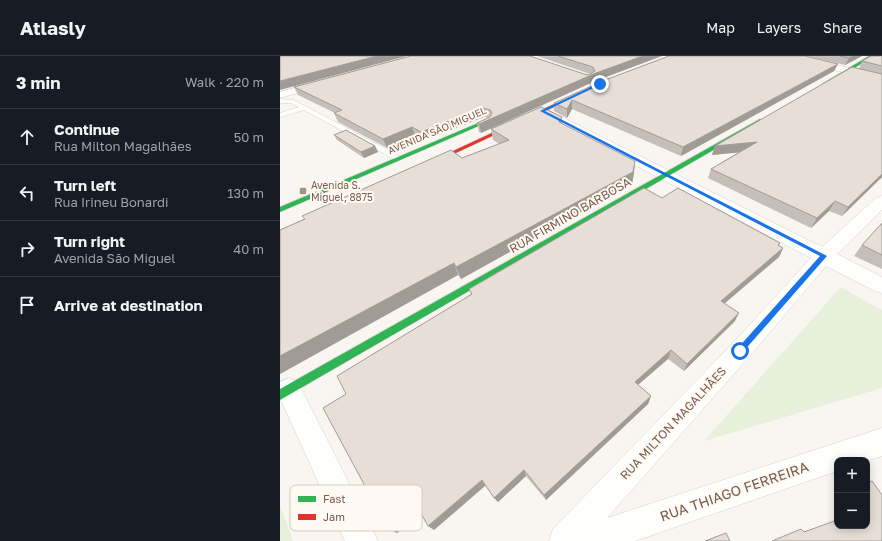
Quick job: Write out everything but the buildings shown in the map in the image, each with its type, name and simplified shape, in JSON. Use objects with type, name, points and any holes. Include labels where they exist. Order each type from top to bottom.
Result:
[{"type":"street","points":[[790,56],[882,79]]},
{"type":"street","points":[[821,86],[872,56]]},
{"type":"street","points":[[280,95],[331,81]]},
{"type":"street","points":[[414,170],[587,90]]},
{"type":"street","points":[[542,111],[882,286]]},
{"type":"street","name":"AVENIDA SÃO MIGUEL","points":[[280,210],[496,117]]},
{"type":"street","name":"RUA FIRMINO BARBOSA","points":[[285,393],[766,117]]},
{"type":"street","name":"RUA MILTON MAGALHÃES","points":[[565,541],[740,351],[824,256],[882,201]]},
{"type":"street","points":[[285,393],[333,485]]},
{"type":"street","name":"RUA THIAGO FERREIRA","points":[[587,541],[882,442]]},
{"type":"street","points":[[357,531],[362,541]]},
{"type":"lane","points":[[280,102],[292,101],[399,158]]},
{"type":"lane","points":[[280,115],[304,108]]},
{"type":"green space","points":[[842,288],[882,310],[882,388],[704,441],[839,289]]},
{"type":"green space","points":[[280,506],[293,541],[280,541]]},
{"type":"traffic: fast","points":[[826,83],[872,56]]},
{"type":"traffic: fast","points":[[280,395],[760,121]]},
{"type":"traffic: fast","points":[[280,210],[485,122]]},
{"type":"traffic: jam","points":[[426,165],[580,94]]},
{"type":"place","name":"Avenida S. Miguel, 8875","points":[[303,191]]},
{"type":"route","points":[[600,84],[542,111],[824,256],[740,351]]}]
